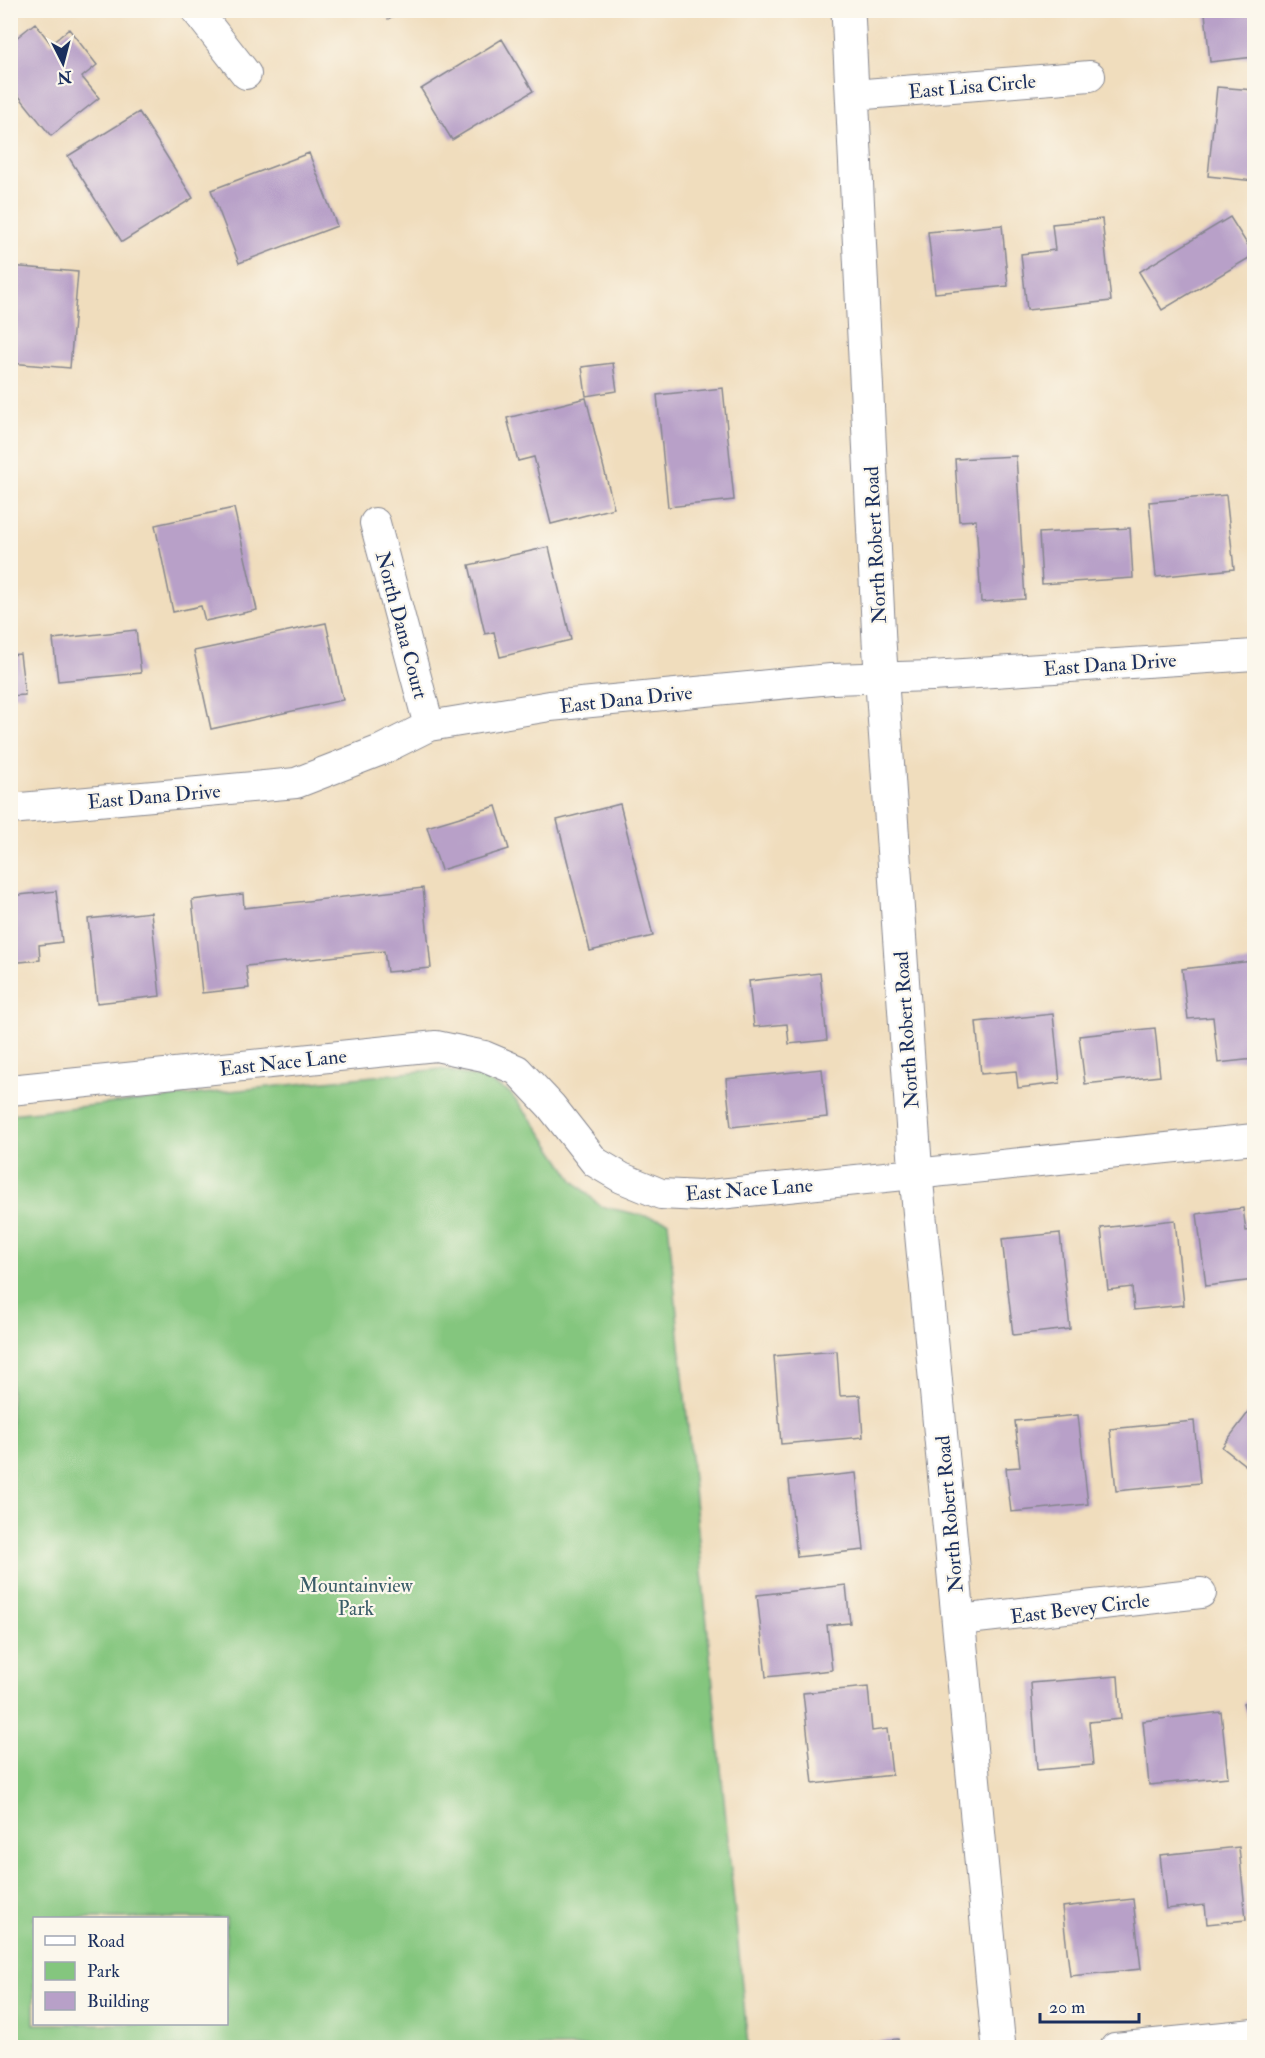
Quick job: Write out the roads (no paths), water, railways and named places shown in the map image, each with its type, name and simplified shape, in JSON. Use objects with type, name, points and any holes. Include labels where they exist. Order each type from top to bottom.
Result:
[{"type":"main road","name":"North Robert Road","points":[[848,10],[882,677],[916,1176],[999,2048]]},
{"type":"street","points":[[196,10],[246,74]]},
{"type":"street","name":"East Lisa Circle","points":[[853,95],[1090,76]]},
{"type":"street","name":"North Dana Court","points":[[375,524],[429,726]]},
{"type":"street","name":"East Dana Drive","points":[[10,809],[296,783],[381,750],[429,726],[550,706],[831,679],[1254,655]]},
{"type":"street","name":"East Nace Lane","points":[[10,1090],[436,1046],[484,1056],[517,1070],[551,1106],[595,1162],[622,1178],[661,1194],[700,1196],[916,1176],[1254,1139]]},
{"type":"street","name":"East Bevey Circle","points":[[959,1620],[1201,1593]]},
{"type":"street","points":[[1115,2048],[1254,2034]]},
{"type":"park label","name":"Mountainview Park","points":[[356,1596]]}]
